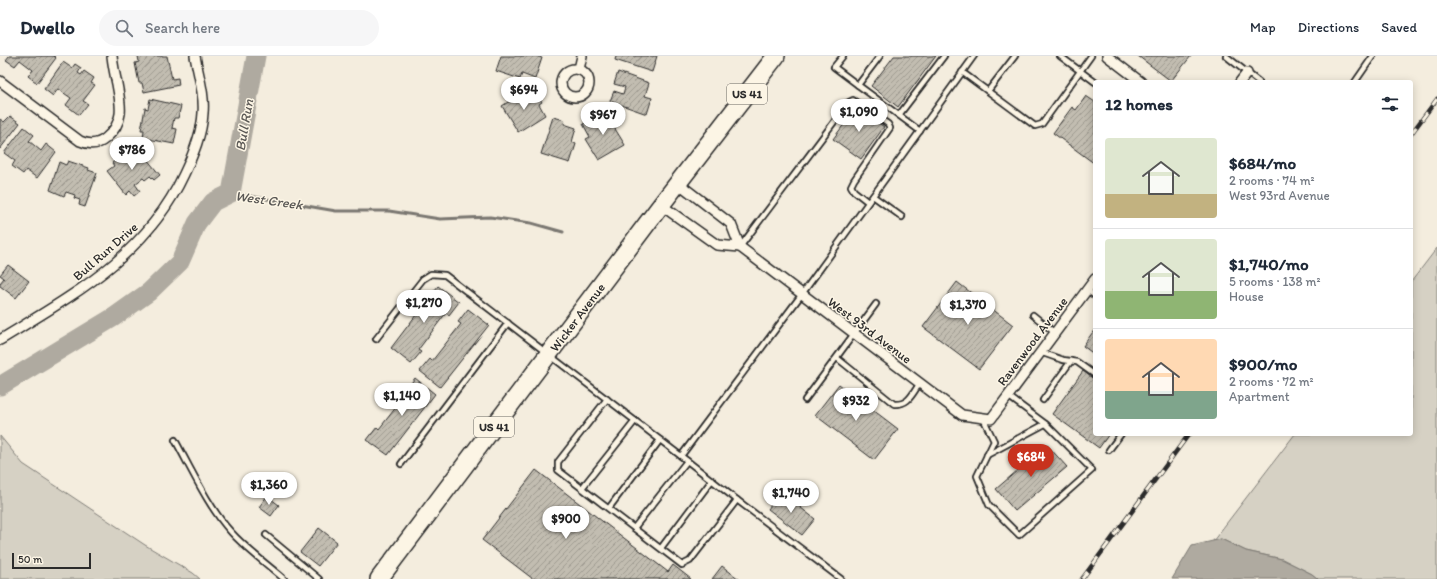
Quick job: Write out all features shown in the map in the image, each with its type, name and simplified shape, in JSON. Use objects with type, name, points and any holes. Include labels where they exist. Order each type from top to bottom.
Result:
[{"type":"highway","name":"Wicker Avenue","points":[[379,579],[661,205],[776,56]]},
{"type":"street","points":[[0,81],[80,141],[86,144],[98,143],[104,140],[111,133],[118,122],[122,110],[112,56]]},
{"type":"street","name":"Bull Run Drive","points":[[0,340],[80,290],[108,269],[128,252],[150,229],[167,206],[188,166],[201,126],[203,101],[195,56]]},
{"type":"street","points":[[579,69],[582,56]]},
{"type":"street","points":[[1107,56],[1138,80]]},
{"type":"street","points":[[1242,80],[1247,73]]},
{"type":"street","points":[[661,205],[717,245],[740,247],[731,224],[678,183]]},
{"type":"street","name":"West 93rd Avenue","points":[[740,247],[962,415],[987,419]]},
{"type":"street","name":"Ravenwood Avenue","points":[[987,419],[1008,396],[1093,282]]},
{"type":"lane","points":[[843,56],[834,67],[920,132]]},
{"type":"lane","points":[[858,85],[880,56]]},
{"type":"lane","points":[[899,115],[944,56]]},
{"type":"lane","points":[[988,91],[1015,56]]},
{"type":"lane","points":[[1060,56],[1093,80]]},
{"type":"lane","points":[[962,72],[1035,126],[1039,126],[1042,124],[1091,56]]},
{"type":"lane","points":[[1226,56],[1256,80]]},
{"type":"lane","points":[[1356,80],[1373,56]]},
{"type":"lane","points":[[681,456],[802,294],[973,57]]},
{"type":"lane","points":[[740,247],[849,102],[853,100],[888,124],[890,128],[851,186],[854,191],[868,202]]},
{"type":"lane","points":[[873,196],[902,217]]},
{"type":"lane","points":[[376,339],[423,279],[431,274],[445,275],[841,579]]},
{"type":"lane","points":[[1087,290],[1093,294]]},
{"type":"lane","points":[[805,400],[876,304]]},
{"type":"lane","points":[[1032,315],[1055,332]]},
{"type":"lane","points":[[401,464],[508,323]]},
{"type":"lane","points":[[1040,352],[1063,360],[1077,362],[1093,374]]},
{"type":"lane","points":[[837,358],[894,404],[901,404],[907,401],[920,383]]},
{"type":"lane","points":[[1043,400],[1071,361]]},
{"type":"lane","points":[[987,419],[994,441],[977,476],[989,505],[1019,535],[1092,470],[1046,424],[1008,396]]},
{"type":"lane","points":[[607,399],[558,462],[558,470],[682,565],[690,561],[738,500]]},
{"type":"lane","points":[[582,488],[635,421]]},
{"type":"lane","points":[[987,455],[1046,424]]},
{"type":"lane","points":[[1109,450],[1120,436]]},
{"type":"lane","points":[[175,440],[197,481],[231,533],[284,579]]},
{"type":"lane","points":[[609,508],[660,440]]},
{"type":"lane","points":[[634,528],[687,461]]},
{"type":"lane","points":[[661,548],[712,480]]},
{"type":"lane","points":[[266,535],[319,579]]},
{"type":"shaded area","points":[[1437,248],[1437,579],[1318,579],[1312,574],[1282,559],[1246,551],[1221,539],[1213,541],[1293,436],[1413,436],[1413,279]]},
{"type":"shaded area","points":[[0,436],[23,464],[145,545],[193,573],[200,579],[0,579]]},
{"type":"shaded area","points":[[1221,539],[1246,551],[1282,559],[1312,574],[1318,579],[1172,579],[1192,546]]},
{"type":"building","points":[[9,56],[54,56],[56,58],[37,83],[28,76],[33,70],[20,60],[15,66],[6,60]]},
{"type":"building","points":[[138,56],[167,56],[172,79],[178,78],[179,85],[144,92],[142,83],[139,83],[135,63],[139,62]]},
{"type":"building","points":[[501,56],[536,56],[542,58],[535,79],[522,74],[520,79],[496,71]]},
{"type":"building","points":[[616,56],[657,56],[652,72],[615,60]]},
{"type":"building","points":[[894,56],[936,56],[898,107],[871,86]]},
{"type":"building","points":[[1138,56],[1191,56],[1172,80],[1170,80]]},
{"type":"building","points":[[63,62],[72,68],[75,64],[81,68],[78,73],[81,75],[84,71],[94,78],[91,83],[95,85],[83,101],[88,104],[79,115],[66,105],[71,98],[58,89],[53,96],[44,89]]},
{"type":"building","points":[[618,72],[649,83],[645,96],[652,98],[647,114],[610,101],[614,91],[623,94],[625,87],[614,84]]},
{"type":"building","points":[[535,92],[542,102],[539,104],[545,115],[518,132],[502,106],[519,95],[522,100]]},
{"type":"building","points":[[1086,96],[1093,101],[1093,163],[1053,133],[1072,107],[1076,110]]},
{"type":"building","points":[[150,99],[181,106],[178,118],[174,118],[172,128],[177,129],[174,144],[143,138],[144,130],[141,130],[145,108],[148,109]]},
{"type":"building","points":[[857,107],[884,127],[861,159],[833,139]]},
{"type":"building","points":[[604,111],[625,145],[599,160],[586,139],[590,137],[583,124]]},
{"type":"building","points":[[10,116],[20,123],[0,149],[0,119],[4,122]]},
{"type":"building","points":[[553,117],[565,120],[564,124],[576,128],[572,142],[576,144],[570,163],[541,154]]},
{"type":"building","points":[[24,127],[34,135],[29,141],[41,151],[46,144],[56,152],[37,178],[26,170],[23,174],[12,166],[15,161],[4,153]]},
{"type":"building","points":[[137,147],[160,175],[154,180],[150,176],[145,180],[143,178],[135,184],[140,191],[134,196],[130,191],[126,195],[107,171],[114,166],[112,163],[128,150],[130,153]]},
{"type":"building","points":[[68,161],[89,168],[88,170],[97,173],[85,207],[79,205],[80,200],[74,198],[75,195],[66,192],[64,196],[50,190],[59,162],[66,165]]},
{"type":"building","points":[[8,265],[29,281],[16,298],[0,286],[0,283],[4,278],[0,275]]},
{"type":"building","points":[[957,282],[1013,325],[979,369],[923,327]]},
{"type":"building","points":[[438,286],[459,302],[449,315],[446,313],[418,350],[421,352],[411,364],[391,348]]},
{"type":"building","points":[[468,309],[489,325],[440,387],[420,371],[430,359],[432,361],[461,324],[458,322]]},
{"type":"building","points":[[1093,332],[1093,354],[1083,346]]},
{"type":"building","points":[[1083,371],[1093,378],[1093,436],[1108,436],[1099,448],[1052,414]]},
{"type":"building","points":[[415,378],[435,394],[388,455],[367,440],[377,427],[379,429],[408,392],[405,391]]},
{"type":"building","points":[[839,384],[898,429],[874,460],[815,415]]},
{"type":"building","points":[[1047,445],[1067,467],[1015,511],[996,489]]},
{"type":"building","points":[[536,470],[668,572],[673,565],[691,579],[533,579],[482,540]]},
{"type":"building","points":[[781,492],[815,519],[802,535],[768,509]]},
{"type":"building","points":[[267,496],[279,505],[271,516],[259,507]]},
{"type":"building","points":[[319,528],[337,542],[318,566],[300,552]]},
{"type":"building","points":[[722,566],[739,579],[712,579]]},
{"type":"waterway","name":"West Creek","points":[[0,386],[114,317],[149,292],[180,262],[197,223],[213,202],[231,193],[256,56]]},
{"type":"waterway","name":"West Creek","points":[[231,193],[336,211],[389,211],[440,219],[490,217],[531,223],[563,232]]},
{"type":"railway","points":[[1413,131],[1437,99]]},
{"type":"railway","points":[[1082,579],[1188,436]]},
{"type":"water label","name":"Bull Run","points":[[244,125]]}]
